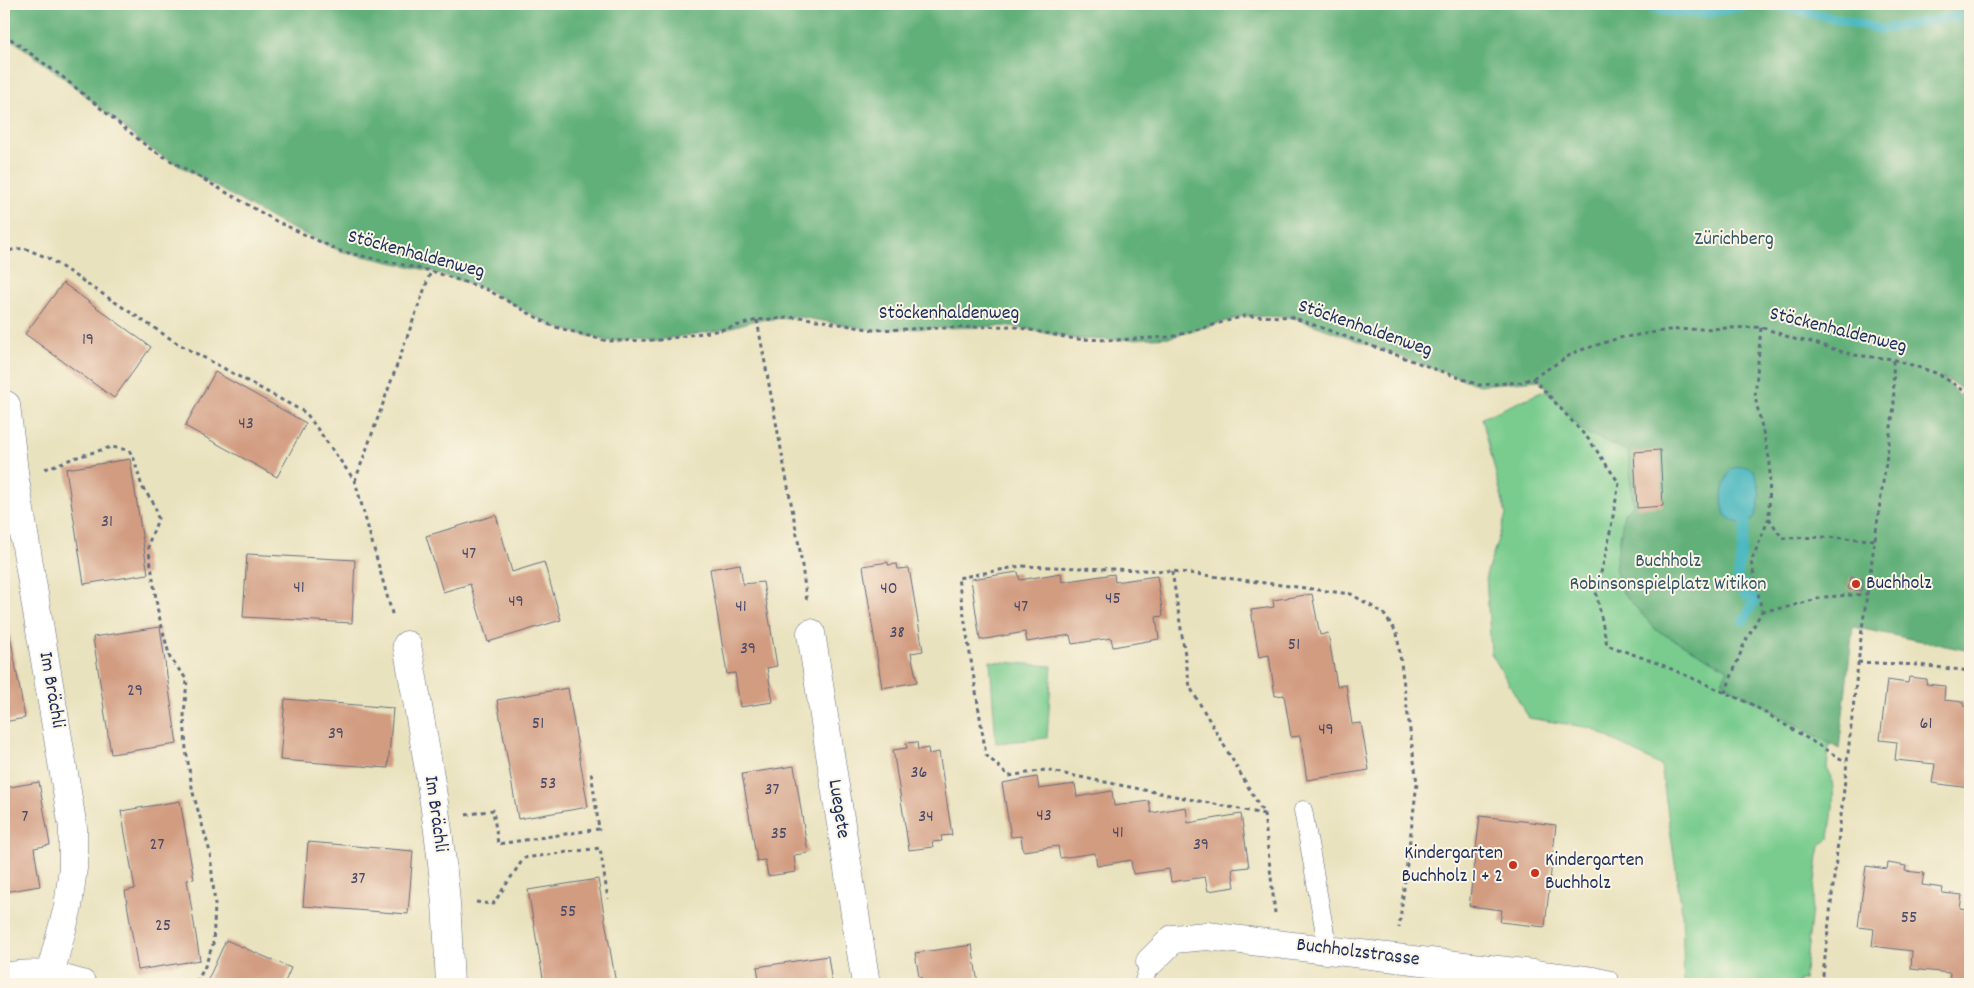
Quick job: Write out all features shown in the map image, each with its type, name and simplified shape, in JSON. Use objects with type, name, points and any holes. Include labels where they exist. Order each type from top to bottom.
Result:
[{"type":"street","name":"Im Brächli","points":[[6,405],[15,480],[74,828],[73,868],[68,907],[50,974]]},
{"type":"street","name":"Luegete","points":[[811,633],[866,984]]},
{"type":"street","name":"Im Brächli","points":[[407,645],[438,833],[444,884],[450,984]]},
{"type":"street","name":"Buchholzstrasse","points":[[1146,973],[1173,939],[1207,936],[1594,981],[1606,984]]},
{"type":"street","points":[[4,977],[24,973],[50,974],[82,984]]},
{"type":"lane","points":[[1303,810],[1328,950]]},
{"type":"path","name":"Stöckenhaldenweg","points":[[4,34],[64,78],[148,148],[276,221],[340,251],[431,271],[486,289],[552,326],[607,341],[659,340],[721,330],[757,320],[800,317],[873,330],[1011,326],[1075,339],[1115,340],[1171,337],[1244,316],[1292,318],[1479,385],[1521,382],[1533,378],[1575,352],[1618,338],[1669,330],[1761,326],[1797,340],[1808,341],[1853,355],[1893,359],[1940,374],[1970,395]]},
{"type":"path","points":[[4,255],[6,251],[24,248],[48,258],[177,343],[306,413],[355,481],[392,617],[407,645]]},
{"type":"path","points":[[355,481],[431,271]]},
{"type":"path","points":[[757,320],[800,551],[811,633]]},
{"type":"path","points":[[1725,693],[1744,644],[1762,611],[1752,562],[1768,518],[1770,462],[1755,397],[1761,326]]},
{"type":"path","points":[[1822,984],[1858,662],[1894,406],[1893,359]]},
{"type":"path","points":[[1533,378],[1590,441],[1619,483],[1607,549],[1596,592],[1607,645],[1660,664],[1750,704],[1847,762]]},
{"type":"path","points":[[15,480],[74,458],[111,447],[129,450],[134,459],[142,487],[156,505],[158,519],[148,545],[158,612],[170,658],[187,680],[184,716],[186,750],[193,793],[210,852],[215,905],[213,944],[204,970],[195,984]]},
{"type":"path","points":[[1768,518],[1782,538],[1828,536],[1875,540]]},
{"type":"path","points":[[1264,814],[1045,770],[1009,776],[986,755],[958,578],[1021,566],[1172,571],[1351,594],[1383,613],[1397,633],[1417,783],[1395,958]]},
{"type":"path","points":[[1172,571],[1190,687],[1264,814],[1278,944]]},
{"type":"path","points":[[1762,611],[1788,607],[1824,597],[1867,594]]},
{"type":"path","points":[[1858,662],[1970,672]]},
{"type":"path","points":[[438,833],[461,830],[461,816],[494,810],[498,844],[599,829],[591,771]]},
{"type":"path","points":[[444,884],[468,881],[469,902],[493,904],[524,858],[600,848],[608,899]]},
{"type":"green space","name":"Zürichberg","points":[[4,4],[1970,4],[1970,395],[1942,376],[1970,408],[1970,651],[1853,627],[1839,749],[1722,682],[1728,669],[1656,630],[1623,593],[1615,569],[1624,513],[1633,505],[1628,451],[1584,432],[1539,380],[1479,385],[1292,317],[1244,316],[1171,337],[1115,340],[1075,339],[1011,326],[873,330],[800,317],[757,320],[721,330],[659,340],[607,341],[552,326],[486,289],[431,271],[340,251],[276,221],[149,148],[64,78],[4,34]]},
{"type":"green space","name":"Buchholz Robinsonspielplatz Witikon","points":[[1564,382],[1842,596],[1827,770],[1833,785],[1832,813],[1829,839],[1820,847],[1818,856],[1804,980],[1799,980],[1799,984],[1684,983],[1682,912],[1661,766],[1591,728],[1529,718],[1491,653],[1486,575],[1506,515],[1482,418]]},
{"type":"green space","points":[[990,661],[1052,666],[1047,738],[996,743]]},
{"type":"water","points":[[1747,467],[1754,470],[1759,489],[1756,513],[1750,522],[1745,524],[1735,522],[1725,515],[1723,503],[1724,486],[1728,475],[1731,469]]},
{"type":"building","points":[[63,283],[151,347],[114,398],[25,334]]},
{"type":"building","points":[[215,372],[306,423],[277,477],[185,426]]},
{"type":"building","points":[[1660,450],[1663,506],[1637,508],[1634,452]]},
{"type":"building","points":[[130,459],[148,574],[84,584],[66,469]]},
{"type":"building","points":[[496,515],[512,572],[544,562],[561,620],[488,642],[470,584],[443,592],[426,536]]},
{"type":"building","points":[[247,554],[355,560],[352,623],[243,617]]},
{"type":"building","points":[[888,562],[888,565],[897,564],[898,569],[909,568],[923,651],[911,653],[917,682],[882,688],[863,566]]},
{"type":"building","points":[[740,564],[743,584],[763,582],[777,666],[767,668],[773,702],[740,707],[735,673],[727,674],[710,569]]},
{"type":"building","points":[[1018,572],[1020,580],[1061,573],[1062,582],[1114,574],[1115,582],[1157,576],[1163,616],[1156,617],[1159,639],[1113,647],[1111,638],[1072,644],[1070,635],[1027,642],[1025,632],[980,640],[971,579]]},
{"type":"building","name":"Buchholz","points":[[1850,577],[1863,579],[1861,591],[1848,589]]},
{"type":"building","points":[[1312,594],[1320,635],[1328,633],[1337,686],[1346,685],[1352,724],[1361,723],[1369,770],[1307,780],[1300,736],[1291,737],[1284,695],[1275,696],[1269,655],[1259,657],[1251,610],[1274,607],[1273,600]]},
{"type":"building","points":[[4,602],[25,718],[4,722]]},
{"type":"building","points":[[160,627],[177,744],[111,754],[93,637]]},
{"type":"building","points":[[1909,677],[1927,679],[1926,684],[1945,686],[1944,700],[1964,702],[1964,706],[1970,707],[1970,788],[1932,783],[1935,764],[1895,760],[1897,742],[1880,740],[1887,680],[1908,683]]},
{"type":"building","points":[[568,688],[588,807],[518,819],[497,700]]},
{"type":"building","points":[[285,699],[393,708],[388,768],[280,760]]},
{"type":"building","points":[[917,742],[918,750],[928,748],[929,754],[939,752],[952,835],[941,836],[942,841],[932,842],[933,847],[909,850],[893,750],[907,748],[906,743]]},
{"type":"building","points":[[794,766],[808,853],[794,855],[796,872],[768,876],[765,860],[757,861],[742,774]]},
{"type":"building","points":[[1037,777],[1039,789],[1075,784],[1077,797],[1112,791],[1114,806],[1149,801],[1151,813],[1186,807],[1188,823],[1241,814],[1249,867],[1232,869],[1235,887],[1208,891],[1205,877],[1171,882],[1169,869],[1133,874],[1131,860],[1097,866],[1095,853],[1060,858],[1058,846],[1023,851],[1021,836],[1011,837],[1002,783]]},
{"type":"building","points":[[39,782],[50,845],[34,848],[40,886],[4,892],[4,788]]},
{"type":"building","points":[[180,801],[194,879],[187,880],[200,960],[138,970],[125,891],[135,889],[121,811]]},
{"type":"building","name":"Kindergarten Buchholz 1 + 2","points":[[1480,816],[1556,825],[1545,927],[1500,922],[1502,910],[1469,906]]},
{"type":"building","points":[[308,842],[413,851],[408,914],[303,906]]},
{"type":"building","points":[[1888,863],[1906,866],[1905,871],[1924,873],[1922,885],[1943,888],[1942,893],[1962,895],[1960,909],[1970,910],[1970,984],[1949,984],[1950,973],[1911,969],[1912,951],[1872,946],[1874,929],[1858,927],[1866,866],[1887,869]]},
{"type":"building","points":[[598,879],[616,984],[544,984],[528,890]]},
{"type":"building","points":[[226,940],[291,968],[284,984],[206,984]]},
{"type":"building","points":[[972,945],[978,984],[922,984],[915,953]]},
{"type":"building","points":[[828,956],[832,984],[760,984],[757,967]]},
{"type":"waterway","points":[[1636,4],[1671,12],[1708,13],[1752,4]]},
{"type":"waterway","points":[[1771,4],[1881,29],[1970,15]]},
{"type":"waterway","points":[[1743,621],[1755,600],[1744,594],[1747,586],[1737,581],[1746,524]]},
{"type":"place","name":"Buchholz","points":[[1856,584]]},
{"type":"place","name":"Kindergarten Buchholz 1 + 2","points":[[1513,865]]},
{"type":"place","name":"Kindergarten Buchholz","points":[[1535,873]]}]
